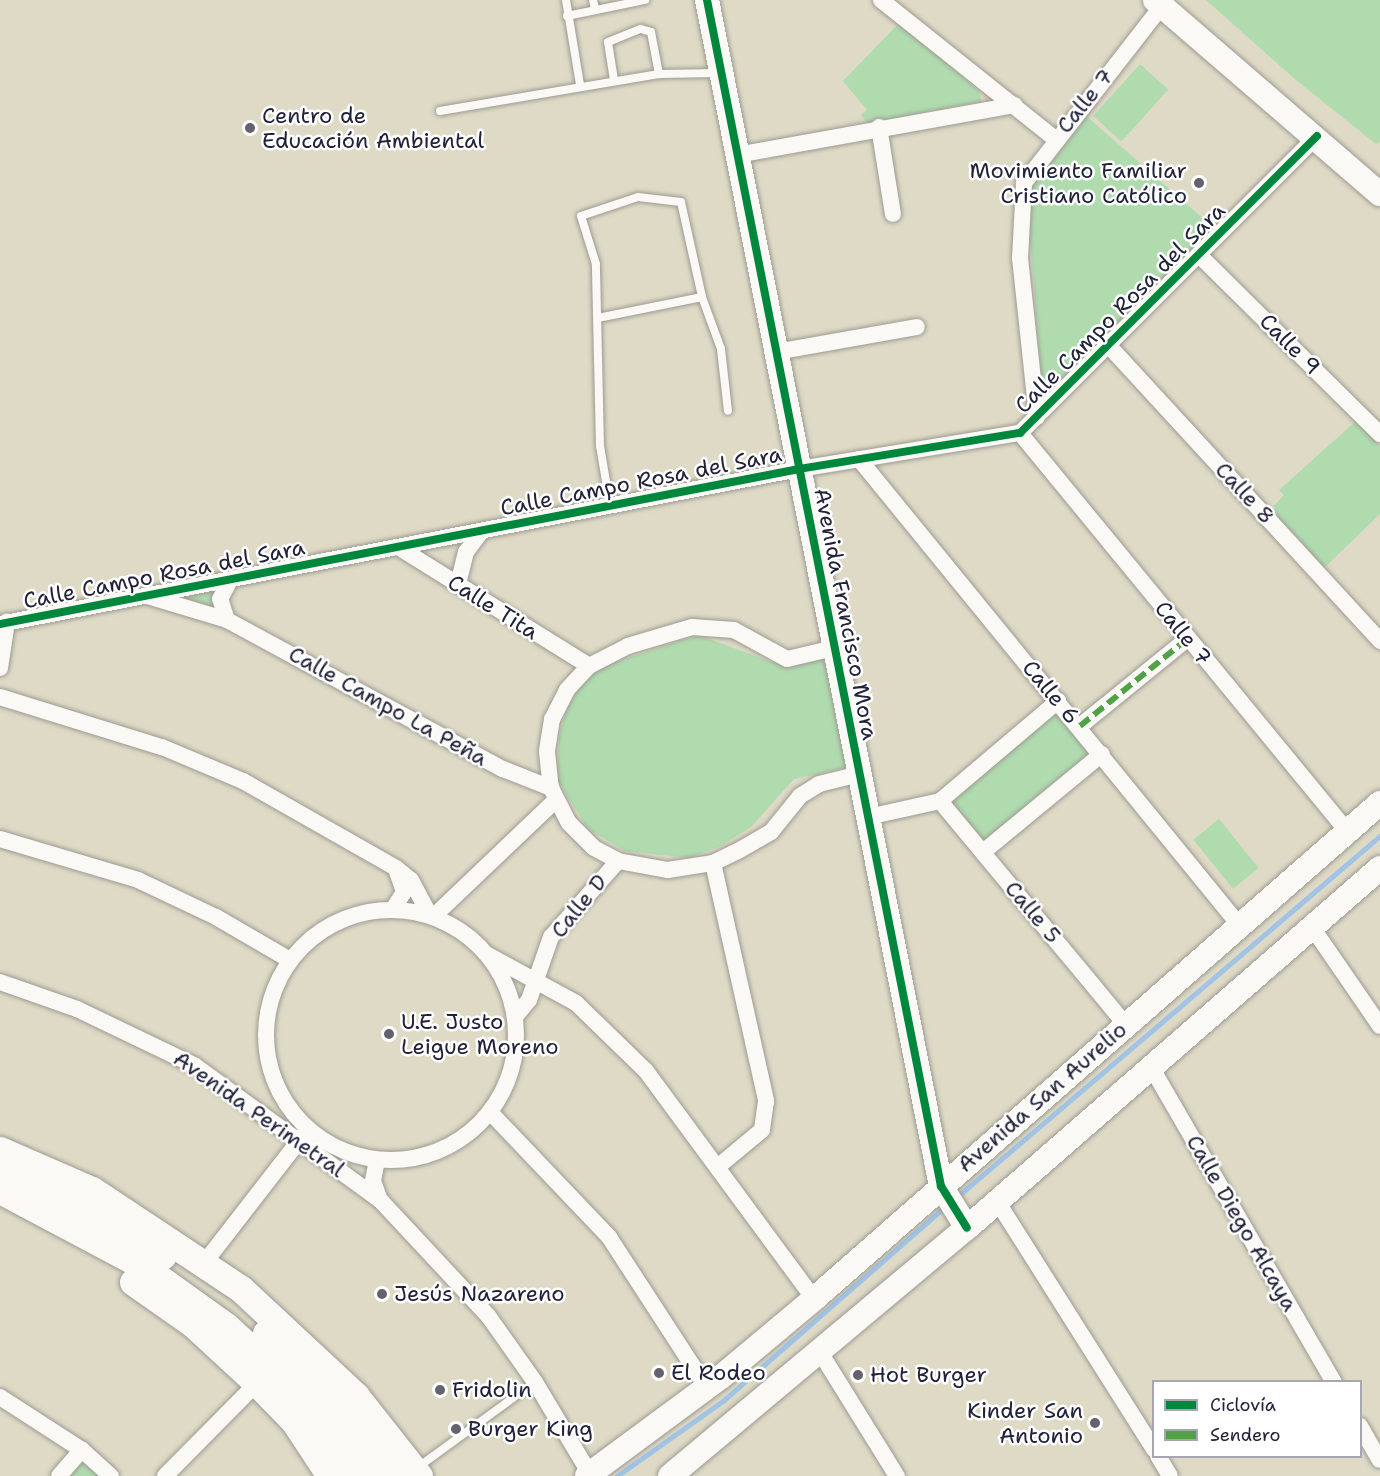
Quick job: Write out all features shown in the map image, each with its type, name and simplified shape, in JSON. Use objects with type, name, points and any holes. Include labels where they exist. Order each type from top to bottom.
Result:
[{"type":"main road","name":"Avenida Francisco Mora","points":[[707,0],[943,1193],[964,1223]]},
{"type":"main road","points":[[1158,3],[1317,136],[1380,194]]},
{"type":"main road","name":"Avenida San Aurelio","points":[[588,1475],[706,1388],[943,1193],[1125,1024],[1380,803]]},
{"type":"main road","name":"Avenida San Aurelio","points":[[670,1476],[820,1352],[964,1223],[997,1201],[1150,1065],[1380,868]]},
{"type":"main road","points":[[0,1150],[92,1190],[206,1262],[310,1350],[356,1396],[401,1475]]},
{"type":"main road","points":[[0,1170],[131,1235],[234,1306],[315,1384],[401,1475]]},
{"type":"main road","points":[[0,1190],[141,1264],[226,1326],[276,1372],[360,1476]]},
{"type":"main road","points":[[0,1210],[148,1291],[256,1383],[294,1421],[330,1476]]},
{"type":"street","points":[[881,0],[1054,138]]},
{"type":"street","name":"Calle 7","points":[[1037,417],[1020,258],[1020,206],[1024,183],[1054,138],[1158,3]]},
{"type":"street","points":[[738,155],[879,127],[1014,105]]},
{"type":"street","points":[[879,127],[893,214]]},
{"type":"street","name":"Calle Campo Rosa del Sara","points":[[4,623],[799,469],[1020,433],[1317,136]]},
{"type":"street","name":"Calle 9","points":[[1199,255],[1380,434]]},
{"type":"street","points":[[776,352],[917,327]]},
{"type":"street","name":"Calle 8","points":[[1109,345],[1380,641]]},
{"type":"street","name":"Calle 7","points":[[1020,433],[1347,831]]},
{"type":"street","name":"Calle 6","points":[[859,459],[1080,726],[1240,926]]},
{"type":"street","points":[[458,584],[466,552],[482,531]]},
{"type":"street","name":"Calle Tita","points":[[398,547],[589,666]]},
{"type":"street","points":[[227,620],[220,599],[230,580]]},
{"type":"street","name":"Calle Campo La Peña","points":[[143,595],[227,620],[503,769],[554,794]]},
{"type":"street","points":[[0,668],[4,623]]},
{"type":"street","points":[[834,648],[787,659],[734,630],[692,627],[628,646],[589,666],[567,690],[552,719],[547,752],[554,794],[594,848],[618,861],[668,870],[713,863],[771,832],[800,796],[819,784],[860,774]]},
{"type":"street","points":[[1080,726],[1187,639]]},
{"type":"street","points":[[0,697],[141,740],[233,777],[396,868],[423,896],[432,916]]},
{"type":"street","points":[[868,817],[940,801],[1058,701]]},
{"type":"street","points":[[983,852],[1102,754]]},
{"type":"street","points":[[432,916],[554,794]]},
{"type":"street","name":"Calle 5","points":[[940,801],[1125,1024]]},
{"type":"street","points":[[0,838],[138,880],[216,916],[290,960]]},
{"type":"street","name":"Calle D","points":[[515,1017],[538,979],[551,937],[618,861]]},
{"type":"street","points":[[713,863],[766,1101],[762,1130],[720,1165]]},
{"type":"street","points":[[393,909],[404,892],[396,868]]},
{"type":"street","points":[[393,909],[432,916],[464,932],[488,955],[506,984],[515,1017],[512,1067],[490,1112],[440,1151],[377,1160],[340,1149],[305,1134],[285,1100],[270,1066],[266,1029],[274,993],[290,960],[319,932],[354,915],[393,909]]},
{"type":"street","points":[[1312,927],[1380,1026]]},
{"type":"street","points":[[488,955],[538,979],[576,1003],[646,1071],[720,1165],[814,1299]]},
{"type":"street","name":"Avenida Perimetral","points":[[0,981],[77,1008],[184,1059],[305,1134],[381,1200],[466,1292],[535,1382],[588,1475]]},
{"type":"street","name":"Calle Diego Alcaya","points":[[1150,1065],[1333,1380]]},
{"type":"street","points":[[490,1112],[609,1238],[706,1388]]},
{"type":"street","points":[[206,1262],[305,1134]]},
{"type":"street","name":"Avenida Perimetral","points":[[377,1160],[373,1181],[381,1200]]},
{"type":"street","points":[[997,1201],[1152,1446]]},
{"type":"street","points":[[820,1352],[897,1476]]},
{"type":"street","points":[[165,1476],[256,1383]]},
{"type":"street","points":[[0,1397],[82,1450],[111,1476]]},
{"type":"street","points":[[1362,1429],[1380,1460]]},
{"type":"street","points":[[59,1476],[82,1450]]},
{"type":"street","points":[[1159,1458],[1170,1476]]},
{"type":"lane","points":[[566,0],[580,85]]},
{"type":"lane","points":[[567,16],[594,4],[645,0]]},
{"type":"lane","points":[[614,80],[608,42],[641,29],[651,32],[659,74]]},
{"type":"lane","points":[[440,111],[614,80],[659,74],[695,77],[722,72]]},
{"type":"lane","points":[[610,505],[600,446],[596,264],[580,216],[638,197],[681,202],[702,297],[721,349],[728,411]]},
{"type":"lane","points":[[598,318],[702,297]]},
{"type":"lane","points":[[401,1475],[535,1382]]},
{"type":"green space","points":[[1206,0],[1380,0],[1380,142],[1376,144],[1296,80]]},
{"type":"green space","points":[[900,22],[980,92],[981,102],[867,123],[861,115],[867,110],[843,81]]},
{"type":"green space","points":[[1140,64],[1168,89],[1121,141],[1093,116]]},
{"type":"green space","points":[[1084,114],[1214,228],[1053,394],[1042,389],[1028,210],[1034,180]]},
{"type":"green space","points":[[1356,421],[1380,446],[1380,514],[1324,568],[1271,509],[1284,495],[1279,490]]},
{"type":"green space","points":[[218,591],[216,609],[187,600],[187,596]]},
{"type":"green space","points":[[698,635],[789,668],[826,652],[850,767],[794,779],[751,827],[721,846],[689,858],[625,851],[588,829],[557,779],[559,736],[567,708],[582,683],[603,666]]},
{"type":"green space","points":[[1056,711],[1092,754],[986,843],[950,800]]},
{"type":"green space","points":[[1219,819],[1259,868],[1233,889],[1193,840]]},
{"type":"green space","points":[[82,1461],[101,1476],[68,1476]]},
{"type":"waterway","points":[[957,1197],[1380,836]]},
{"type":"waterway","points":[[617,1476],[723,1401],[946,1206]]},
{"type":"marked path","points":[[1080,726],[1187,639]]},
{"type":"cycle path","points":[[707,0],[941,1186],[967,1228]]},
{"type":"cycle path","points":[[0,624],[799,469],[1020,433],[1317,136]]},
{"type":"place","name":"Centro de Educación Ambiental","points":[[250,128]]},
{"type":"place","name":"Movimiento Familiar Cristiano Católico","points":[[1199,183]]},
{"type":"place","name":"U.E. Justo Leigue Moreno","points":[[389,1034]]},
{"type":"place","name":"Jesús Nazareno","points":[[382,1294]]},
{"type":"place","name":"El Rodeo","points":[[659,1373]]},
{"type":"place","name":"Hot Burger","points":[[858,1375]]},
{"type":"place","name":"Fridolin","points":[[440,1390]]},
{"type":"place","name":"Kinder San Antonio","points":[[1095,1423]]},
{"type":"place","name":"Burger King","points":[[456,1429]]}]
